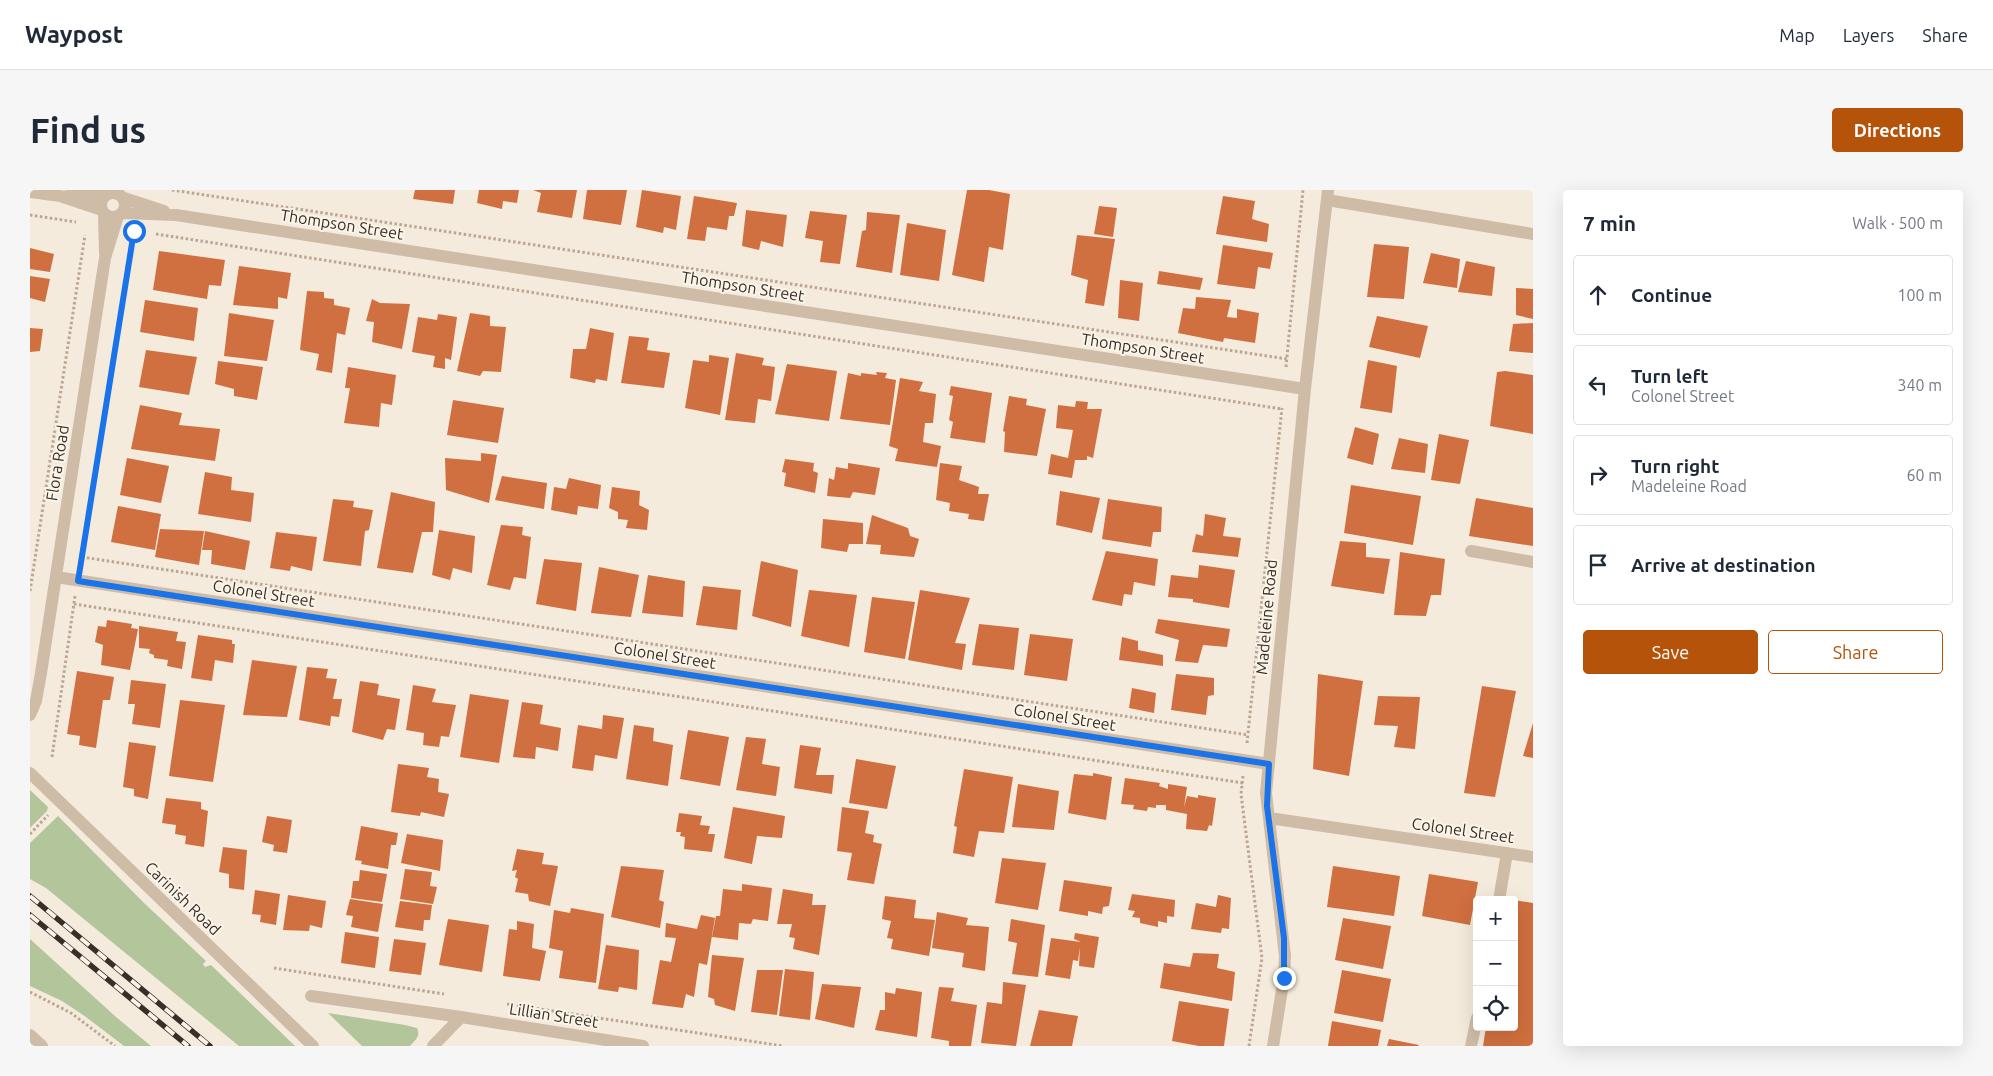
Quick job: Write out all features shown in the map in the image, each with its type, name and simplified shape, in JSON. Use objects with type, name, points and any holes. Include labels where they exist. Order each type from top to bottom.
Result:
[{"type":"street","points":[[30,192],[60,196],[115,193],[122,195],[126,206],[121,215],[111,217],[103,212],[60,196]]},
{"type":"street","points":[[103,212],[101,202],[107,193]]},
{"type":"street","name":"Thompson Street","points":[[122,195],[176,215]]},
{"type":"street","points":[[1328,195],[1533,234]]},
{"type":"street","name":"Madeleine Road","points":[[1274,1046],[1284,978],[1285,956],[1266,793],[1305,389],[1328,195]]},
{"type":"street","name":"Flora Road","points":[[103,212],[105,258]]},
{"type":"street","name":"Thompson Street","points":[[121,215],[176,215],[1305,389]]},
{"type":"street","name":"Flora Road","points":[[30,715],[36,701],[41,674],[105,258],[121,215]]},
{"type":"street","points":[[1471,551],[1533,562]]},
{"type":"street","name":"Colonel Street","points":[[56,578],[1269,764]]},
{"type":"street","name":"Flora Road","points":[[30,692],[41,674]]},
{"type":"street","name":"Carinish Road","points":[[30,773],[313,1046]]},
{"type":"street","name":"Colonel Street","points":[[1269,818],[1533,857]]},
{"type":"street","points":[[1500,896],[1507,853]]},
{"type":"street","name":"Lillian Street","points":[[311,996],[461,1017],[643,1046]]},
{"type":"street","points":[[433,1046],[461,1017]]},
{"type":"street","points":[[1471,1046],[1474,1031]]},
{"type":"street","points":[[30,1035],[42,1046]]},
{"type":"path","points":[[172,190],[1287,359]]},
{"type":"path","points":[[52,756],[74,604],[136,214]]},
{"type":"path","points":[[30,591],[85,233]]},
{"type":"path","points":[[153,234],[1282,409]]},
{"type":"path","points":[[82,557],[1248,735]]},
{"type":"path","points":[[74,604],[1242,783]]},
{"type":"path","points":[[30,834],[52,810]]},
{"type":"path","points":[[274,968],[450,995]]},
{"type":"path","points":[[30,992],[70,1013],[115,1046]]},
{"type":"path","points":[[499,1002],[783,1046]]},
{"type":"green space","points":[[30,790],[48,807],[47,811],[30,828]]},
{"type":"green space","points":[[58,816],[143,902],[206,961],[203,964],[205,967],[211,965],[295,1046],[239,1046],[46,888],[30,879],[30,843]]},
{"type":"green space","points":[[30,939],[151,1046],[124,1046],[62,1001],[30,986]]},
{"type":"green space","points":[[328,1013],[417,1028],[418,1036],[410,1046],[362,1046]]},
{"type":"building","points":[[415,190],[455,190],[453,204],[413,199]]},
{"type":"building","points":[[479,190],[519,190],[517,203],[503,201],[502,209],[477,203]]},
{"type":"building","points":[[533,190],[577,190],[572,218],[537,212],[541,193]]},
{"type":"building","points":[[587,190],[627,190],[621,225],[583,219]]},
{"type":"building","points":[[642,190],[681,196],[676,230],[664,227],[663,233],[636,227]]},
{"type":"building","points":[[967,190],[989,190],[1010,194],[1003,250],[989,247],[984,282],[952,275]]},
{"type":"building","points":[[694,196],[737,203],[734,216],[729,216],[727,230],[707,227],[705,241],[687,239]]},
{"type":"building","points":[[1223,196],[1255,201],[1252,219],[1269,224],[1267,242],[1216,234]]},
{"type":"building","points":[[1099,206],[1117,208],[1113,237],[1094,234]]},
{"type":"building","points":[[746,210],[787,215],[783,247],[761,241],[759,250],[742,246]]},
{"type":"building","points":[[810,211],[847,215],[840,264],[820,262],[823,241],[805,238]]},
{"type":"building","points":[[867,212],[900,215],[892,273],[856,267],[862,231],[866,230]]},
{"type":"building","points":[[907,223],[946,230],[939,281],[900,275]]},
{"type":"building","points":[[1077,235],[1115,239],[1104,306],[1085,303],[1088,280],[1071,275]]},
{"type":"building","points":[[1374,244],[1409,247],[1404,299],[1367,297]]},
{"type":"building","points":[[1223,245],[1273,253],[1270,269],[1258,267],[1255,289],[1217,284]]},
{"type":"building","points":[[30,248],[54,254],[50,272],[30,269]]},
{"type":"building","points":[[159,251],[225,260],[221,286],[209,285],[207,299],[153,290]]},
{"type":"building","points":[[1431,253],[1460,259],[1457,288],[1423,283]]},
{"type":"building","points":[[1466,261],[1495,267],[1492,296],[1458,292]]},
{"type":"building","points":[[239,266],[291,273],[287,299],[278,297],[278,309],[233,305]]},
{"type":"building","points":[[1159,271],[1203,278],[1200,290],[1157,284]]},
{"type":"building","points":[[30,276],[50,279],[45,302],[30,298]]},
{"type":"building","points":[[1120,280],[1143,283],[1139,321],[1118,318]]},
{"type":"building","points":[[1516,288],[1533,289],[1533,319],[1516,315]]},
{"type":"building","points":[[307,291],[324,292],[324,298],[334,299],[334,305],[350,308],[345,335],[337,333],[332,373],[316,370],[319,354],[300,350]]},
{"type":"building","points":[[1196,297],[1231,300],[1227,317],[1237,318],[1237,309],[1259,313],[1255,343],[1224,338],[1223,342],[1178,333],[1183,308],[1195,309]]},
{"type":"building","points":[[372,299],[380,303],[410,304],[402,349],[372,342],[374,322],[366,321]]},
{"type":"building","points":[[145,300],[198,308],[194,341],[140,332]]},
{"type":"building","points":[[229,313],[274,320],[267,361],[224,356]]},
{"type":"building","points":[[470,313],[490,316],[490,326],[506,327],[501,372],[483,371],[480,376],[457,371]]},
{"type":"building","points":[[438,314],[457,317],[451,360],[445,358],[445,369],[433,367],[435,356],[412,352],[418,317],[437,320]]},
{"type":"building","points":[[1377,316],[1428,326],[1420,358],[1369,347]]},
{"type":"building","points":[[1533,323],[1533,353],[1509,351],[1513,324]]},
{"type":"building","points":[[30,328],[43,329],[40,351],[30,352]]},
{"type":"building","points":[[590,328],[614,333],[607,381],[596,379],[595,383],[570,378],[573,349],[586,349]]},
{"type":"building","points":[[629,336],[649,338],[647,350],[670,353],[664,388],[621,383]]},
{"type":"building","points":[[146,350],[197,357],[189,395],[139,387]]},
{"type":"building","points":[[736,353],[764,358],[762,365],[775,367],[771,401],[758,399],[755,423],[725,420]]},
{"type":"building","points":[[709,355],[729,358],[720,415],[685,408],[693,360],[709,362]]},
{"type":"building","points":[[1368,360],[1397,366],[1392,413],[1360,408]]},
{"type":"building","points":[[218,361],[263,367],[257,400],[234,396],[234,389],[215,384]]},
{"type":"building","points":[[787,364],[837,371],[829,421],[775,414]]},
{"type":"building","points":[[348,367],[396,375],[392,405],[381,403],[379,427],[344,423],[350,388],[345,388]]},
{"type":"building","points":[[1505,371],[1533,375],[1533,434],[1490,426],[1497,372]]},
{"type":"building","points":[[876,372],[887,373],[885,378],[896,380],[890,425],[840,419],[848,373],[861,376],[861,373],[877,375]]},
{"type":"building","points":[[900,378],[923,382],[919,391],[936,394],[933,423],[925,423],[923,442],[941,446],[937,467],[895,461],[898,449],[889,446]]},
{"type":"building","points":[[951,386],[992,393],[985,443],[950,438],[953,422],[949,420],[953,396],[949,395]]},
{"type":"building","points":[[1009,396],[1027,399],[1026,405],[1046,409],[1037,456],[1004,452],[1005,432],[1003,431]]},
{"type":"building","points":[[453,400],[504,408],[498,443],[447,435]]},
{"type":"building","points":[[1076,401],[1088,402],[1087,409],[1102,409],[1093,458],[1087,456],[1087,460],[1075,460],[1072,478],[1048,474],[1051,454],[1068,458],[1073,430],[1056,428],[1058,405],[1075,407]]},
{"type":"building","points":[[140,405],[182,413],[179,425],[220,429],[215,461],[131,449]]},
{"type":"building","points":[[1355,427],[1379,434],[1373,465],[1347,458]]},
{"type":"building","points":[[1439,434],[1469,440],[1460,484],[1431,480]]},
{"type":"building","points":[[1399,438],[1428,444],[1425,473],[1391,469]]},
{"type":"building","points":[[481,453],[497,455],[489,503],[446,490],[445,458],[481,461]]},
{"type":"building","points":[[127,458],[169,466],[161,503],[120,495]]},
{"type":"building","points":[[785,459],[814,463],[813,471],[818,473],[815,493],[784,486],[786,473],[782,472]]},
{"type":"building","points":[[848,463],[880,468],[875,495],[853,492],[850,498],[827,496],[829,478],[834,480],[836,467],[848,469]]},
{"type":"building","points":[[940,463],[962,466],[959,480],[979,487],[978,494],[989,494],[984,521],[968,519],[969,514],[949,511],[950,503],[936,500]]},
{"type":"building","points":[[205,472],[232,477],[231,490],[254,493],[251,522],[198,514]]},
{"type":"building","points":[[502,476],[547,483],[544,509],[495,500]]},
{"type":"building","points":[[569,478],[601,485],[598,509],[578,506],[577,515],[551,510],[554,487],[566,489]]},
{"type":"building","points":[[1351,485],[1421,496],[1413,545],[1344,533]]},
{"type":"building","points":[[612,487],[640,491],[639,505],[649,510],[647,530],[626,528],[628,520],[618,519],[618,512],[609,508]]},
{"type":"building","points":[[1060,491],[1100,498],[1092,533],[1056,525]]},
{"type":"building","points":[[391,492],[435,502],[433,532],[422,532],[413,573],[377,568]]},
{"type":"building","points":[[1476,498],[1533,508],[1533,546],[1469,536]]},
{"type":"building","points":[[333,499],[354,501],[353,507],[373,510],[369,530],[365,531],[361,566],[323,561]]},
{"type":"building","points":[[1108,499],[1162,507],[1161,532],[1153,532],[1151,547],[1102,539]]},
{"type":"building","points":[[118,506],[161,514],[155,550],[111,542]]},
{"type":"building","points":[[1205,514],[1226,518],[1223,536],[1241,538],[1238,557],[1192,552],[1196,534],[1203,536]]},
{"type":"building","points":[[872,515],[908,528],[910,536],[919,539],[914,557],[880,554],[881,545],[866,544]]},
{"type":"building","points":[[823,519],[863,523],[863,544],[849,544],[847,552],[821,548]]},
{"type":"building","points":[[501,525],[523,527],[522,535],[531,537],[526,579],[514,577],[510,590],[487,585]]},
{"type":"building","points":[[160,529],[204,531],[199,565],[155,557]]},
{"type":"building","points":[[439,530],[475,536],[472,573],[453,568],[450,580],[432,575]]},
{"type":"building","points":[[205,531],[250,541],[245,570],[211,564],[212,550],[202,550]]},
{"type":"building","points":[[276,532],[317,537],[312,571],[291,566],[290,571],[270,568]]},
{"type":"building","points":[[1340,541],[1366,543],[1366,557],[1390,559],[1384,594],[1331,586]]},
{"type":"building","points":[[1106,551],[1158,559],[1155,586],[1134,582],[1132,595],[1124,594],[1122,606],[1092,600]]},
{"type":"building","points":[[1400,552],[1445,559],[1441,595],[1431,595],[1426,616],[1394,615]]},
{"type":"building","points":[[544,559],[582,563],[576,611],[536,604]]},
{"type":"building","points":[[761,561],[798,570],[791,627],[752,616]]},
{"type":"building","points":[[1199,565],[1235,570],[1229,608],[1193,602],[1193,599],[1168,597],[1171,575],[1198,578]]},
{"type":"building","points":[[599,567],[639,575],[631,617],[591,613]]},
{"type":"building","points":[[648,575],[685,581],[683,617],[642,613]]},
{"type":"building","points":[[703,586],[741,590],[737,630],[696,625]]},
{"type":"building","points":[[809,590],[857,595],[849,647],[801,636]]},
{"type":"building","points":[[920,590],[970,598],[955,643],[966,644],[962,670],[908,660]]},
{"type":"building","points":[[872,597],[915,602],[905,659],[864,652]]},
{"type":"building","points":[[1158,619],[1230,629],[1227,647],[1203,645],[1198,663],[1175,661],[1179,640],[1155,633]]},
{"type":"building","points":[[107,620],[132,624],[131,628],[138,629],[130,670],[101,665],[103,645],[95,642],[98,626],[106,627]]},
{"type":"building","points":[[979,624],[1019,628],[1014,670],[972,665]]},
{"type":"building","points":[[139,626],[178,632],[176,641],[186,642],[182,669],[167,666],[168,660],[154,658],[154,655],[149,653],[150,649],[139,648]]},
{"type":"building","points":[[1030,634],[1073,639],[1067,681],[1024,675]]},
{"type":"building","points":[[198,635],[232,640],[232,644],[235,644],[233,663],[215,660],[212,681],[191,678]]},
{"type":"building","points":[[1122,637],[1138,641],[1138,650],[1163,655],[1163,666],[1119,660]]},
{"type":"building","points":[[252,660],[297,666],[287,717],[243,715]]},
{"type":"building","points":[[307,667],[328,669],[326,678],[337,679],[333,699],[342,699],[339,717],[331,716],[330,726],[299,720]]},
{"type":"building","points":[[77,671],[114,677],[110,700],[103,700],[96,748],[79,745],[80,736],[67,734]]},
{"type":"building","points":[[1176,674],[1214,678],[1214,695],[1208,696],[1206,715],[1171,710]]},
{"type":"building","points":[[1318,674],[1363,681],[1349,776],[1313,769]]},
{"type":"building","points":[[131,680],[166,684],[160,728],[132,724],[135,704],[128,704]]},
{"type":"building","points":[[360,681],[379,684],[377,695],[400,699],[395,730],[387,729],[383,740],[352,732]]},
{"type":"building","points":[[413,685],[436,689],[432,702],[456,705],[449,737],[441,736],[439,747],[423,745],[424,733],[406,730]]},
{"type":"building","points":[[1482,686],[1516,691],[1495,797],[1464,793]]},
{"type":"building","points":[[1132,688],[1156,693],[1154,713],[1129,708]]},
{"type":"building","points":[[470,694],[509,700],[499,763],[460,757]]},
{"type":"building","points":[[1378,696],[1420,697],[1415,749],[1394,747],[1398,726],[1374,725]]},
{"type":"building","points":[[180,700],[225,705],[213,782],[169,776]]},
{"type":"building","points":[[522,702],[543,705],[540,724],[561,728],[558,751],[536,747],[535,759],[513,757]]},
{"type":"building","points":[[603,715],[624,718],[617,759],[595,755],[593,771],[572,768],[578,725],[602,729]]},
{"type":"building","points":[[1533,723],[1533,758],[1523,756]]},
{"type":"building","points":[[634,725],[654,728],[653,741],[673,745],[668,786],[626,779]]},
{"type":"building","points":[[688,730],[729,737],[720,786],[680,779]]},
{"type":"building","points":[[746,737],[766,739],[762,764],[780,767],[776,796],[736,790]]},
{"type":"building","points":[[129,742],[156,746],[148,799],[134,796],[134,789],[123,787]]},
{"type":"building","points":[[800,745],[821,748],[816,775],[834,775],[832,794],[794,788]]},
{"type":"building","points":[[856,759],[896,766],[887,809],[849,803]]},
{"type":"building","points":[[398,764],[429,768],[427,777],[439,779],[438,792],[449,794],[444,817],[421,812],[420,816],[391,812]]},
{"type":"building","points":[[964,769],[1013,777],[1004,833],[979,831],[974,857],[953,853],[957,827],[954,826]]},
{"type":"building","points":[[1093,773],[1112,777],[1106,820],[1068,813],[1074,774],[1093,776]]},
{"type":"building","points":[[1125,778],[1160,783],[1159,786],[1168,789],[1168,784],[1187,787],[1184,807],[1187,796],[1198,798],[1198,795],[1216,798],[1212,826],[1209,825],[1207,831],[1186,829],[1187,814],[1166,810],[1166,805],[1156,805],[1156,808],[1148,807],[1147,811],[1133,809],[1134,805],[1121,804]]},
{"type":"building","points":[[1018,784],[1059,791],[1054,830],[1012,827]]},
{"type":"building","points":[[166,798],[201,802],[201,809],[208,811],[204,847],[185,844],[186,836],[175,834],[176,825],[162,823]]},
{"type":"building","points":[[733,807],[785,816],[782,838],[757,836],[752,864],[724,858]]},
{"type":"building","points":[[842,807],[869,811],[865,833],[874,835],[873,842],[882,844],[874,884],[847,880],[852,853],[837,851]]},
{"type":"building","points":[[679,813],[702,816],[700,825],[710,826],[708,834],[715,834],[712,852],[684,849],[685,837],[680,836],[681,832],[676,832]]},
{"type":"building","points":[[267,816],[292,820],[287,853],[273,851],[274,845],[262,842]]},
{"type":"building","points":[[361,826],[398,833],[396,845],[391,845],[388,869],[361,864],[362,861],[355,860]]},
{"type":"building","points":[[407,834],[443,840],[440,871],[401,863]]},
{"type":"building","points":[[223,847],[247,850],[244,890],[229,888],[229,874],[219,872]]},
{"type":"building","points":[[517,849],[544,853],[542,864],[558,866],[550,906],[529,901],[528,894],[515,892],[518,879],[515,877],[517,870],[512,871]]},
{"type":"building","points":[[1002,858],[1046,863],[1038,910],[995,903]]},
{"type":"building","points":[[621,866],[664,870],[659,900],[664,902],[660,928],[611,917]]},
{"type":"building","points":[[1333,866],[1400,876],[1394,916],[1327,907]]},
{"type":"building","points":[[405,869],[432,872],[430,886],[437,887],[433,904],[400,899]]},
{"type":"building","points":[[360,870],[387,874],[382,902],[351,898],[353,881],[359,881]]},
{"type":"building","points":[[1429,874],[1478,882],[1475,896],[1473,896],[1470,925],[1422,916]]},
{"type":"building","points":[[1064,880],[1112,887],[1109,906],[1103,907],[1102,914],[1088,911],[1088,916],[1059,911]]},
{"type":"building","points":[[742,884],[772,888],[768,921],[753,919],[751,924],[739,923],[738,940],[712,937],[716,916],[720,916],[723,889],[742,891]]},
{"type":"building","points":[[783,889],[813,894],[812,905],[826,905],[819,955],[793,949],[795,938],[789,937],[792,924],[777,924]]},
{"type":"building","points":[[255,890],[280,894],[276,925],[260,922],[261,915],[252,914]]},
{"type":"building","points":[[1132,894],[1175,900],[1174,917],[1167,916],[1167,923],[1158,921],[1158,927],[1140,923],[1140,918],[1132,917],[1135,911],[1128,910]]},
{"type":"building","points":[[288,895],[326,901],[322,928],[310,925],[309,931],[283,930]]},
{"type":"building","points":[[1218,895],[1231,898],[1229,929],[1222,928],[1221,933],[1191,929],[1196,903],[1216,907]]},
{"type":"building","points":[[885,896],[916,900],[914,918],[935,920],[929,956],[891,949],[893,939],[887,938],[891,921],[882,919]]},
{"type":"building","points":[[350,899],[383,904],[378,932],[351,927],[353,916],[346,915]]},
{"type":"building","points":[[400,901],[432,905],[430,920],[424,920],[423,931],[395,927]]},
{"type":"building","points":[[1518,901],[1533,903],[1533,1046],[1483,1046],[1485,1031],[1518,1031]]},
{"type":"building","points":[[571,908],[604,914],[596,983],[559,978],[563,951],[549,948],[554,910],[570,913]]},
{"type":"building","points":[[937,912],[968,918],[966,925],[989,927],[985,971],[962,967],[964,953],[932,948]]},
{"type":"building","points":[[701,915],[715,918],[707,965],[699,963],[694,997],[686,994],[683,1008],[652,1004],[660,960],[671,962],[676,938],[665,937],[666,923],[697,929]]},
{"type":"building","points":[[1343,918],[1391,926],[1383,969],[1335,960]]},
{"type":"building","points":[[448,919],[489,925],[482,972],[439,965]]},
{"type":"building","points":[[1011,919],[1045,925],[1038,977],[1012,974],[1017,943],[1008,941]]},
{"type":"building","points":[[517,921],[534,924],[532,948],[546,951],[540,981],[503,976],[509,929],[517,930]]},
{"type":"building","points":[[345,932],[379,937],[375,968],[341,963]]},
{"type":"building","points":[[1075,933],[1099,937],[1094,968],[1079,966],[1080,947],[1078,961],[1073,960],[1070,979],[1045,975],[1051,938],[1081,942],[1074,939]]},
{"type":"building","points":[[394,939],[426,943],[421,975],[389,971]]},
{"type":"building","points":[[606,945],[639,950],[637,990],[619,987],[618,992],[598,989]]},
{"type":"building","points":[[1193,953],[1219,954],[1217,968],[1235,972],[1232,1001],[1160,988],[1164,963],[1190,967]]},
{"type":"building","points":[[712,955],[744,958],[735,1011],[715,1005],[714,999],[708,997]]},
{"type":"building","points":[[785,969],[814,972],[810,1020],[779,1016]]},
{"type":"building","points":[[757,970],[783,970],[777,1015],[751,1012]]},
{"type":"building","points":[[1342,970],[1391,979],[1383,1022],[1334,1013]]},
{"type":"building","points":[[1003,982],[1026,985],[1016,1046],[981,1043],[987,1002],[1002,1004]]},
{"type":"building","points":[[822,984],[861,987],[854,1028],[815,1019]]},
{"type":"building","points":[[939,987],[954,988],[951,1001],[977,1005],[971,1046],[949,1046],[949,1041],[931,1038]]},
{"type":"building","points":[[896,988],[922,992],[917,1037],[875,1030],[880,1010],[885,1010],[885,992],[895,994]]},
{"type":"building","points":[[1179,1001],[1229,1009],[1224,1046],[1199,1046],[1172,1041]]},
{"type":"building","points":[[1039,1010],[1078,1016],[1072,1046],[1030,1046]]},
{"type":"building","points":[[1332,1021],[1381,1030],[1378,1046],[1328,1046]]},
{"type":"building","points":[[1389,1039],[1419,1045],[1387,1046]]},
{"type":"railway","points":[[30,896],[210,1046]]},
{"type":"railway","points":[[30,915],[188,1046]]},
{"type":"route","points":[[134,231],[78,581],[1269,764],[1266,793],[1284,938],[1284,978]]}]
